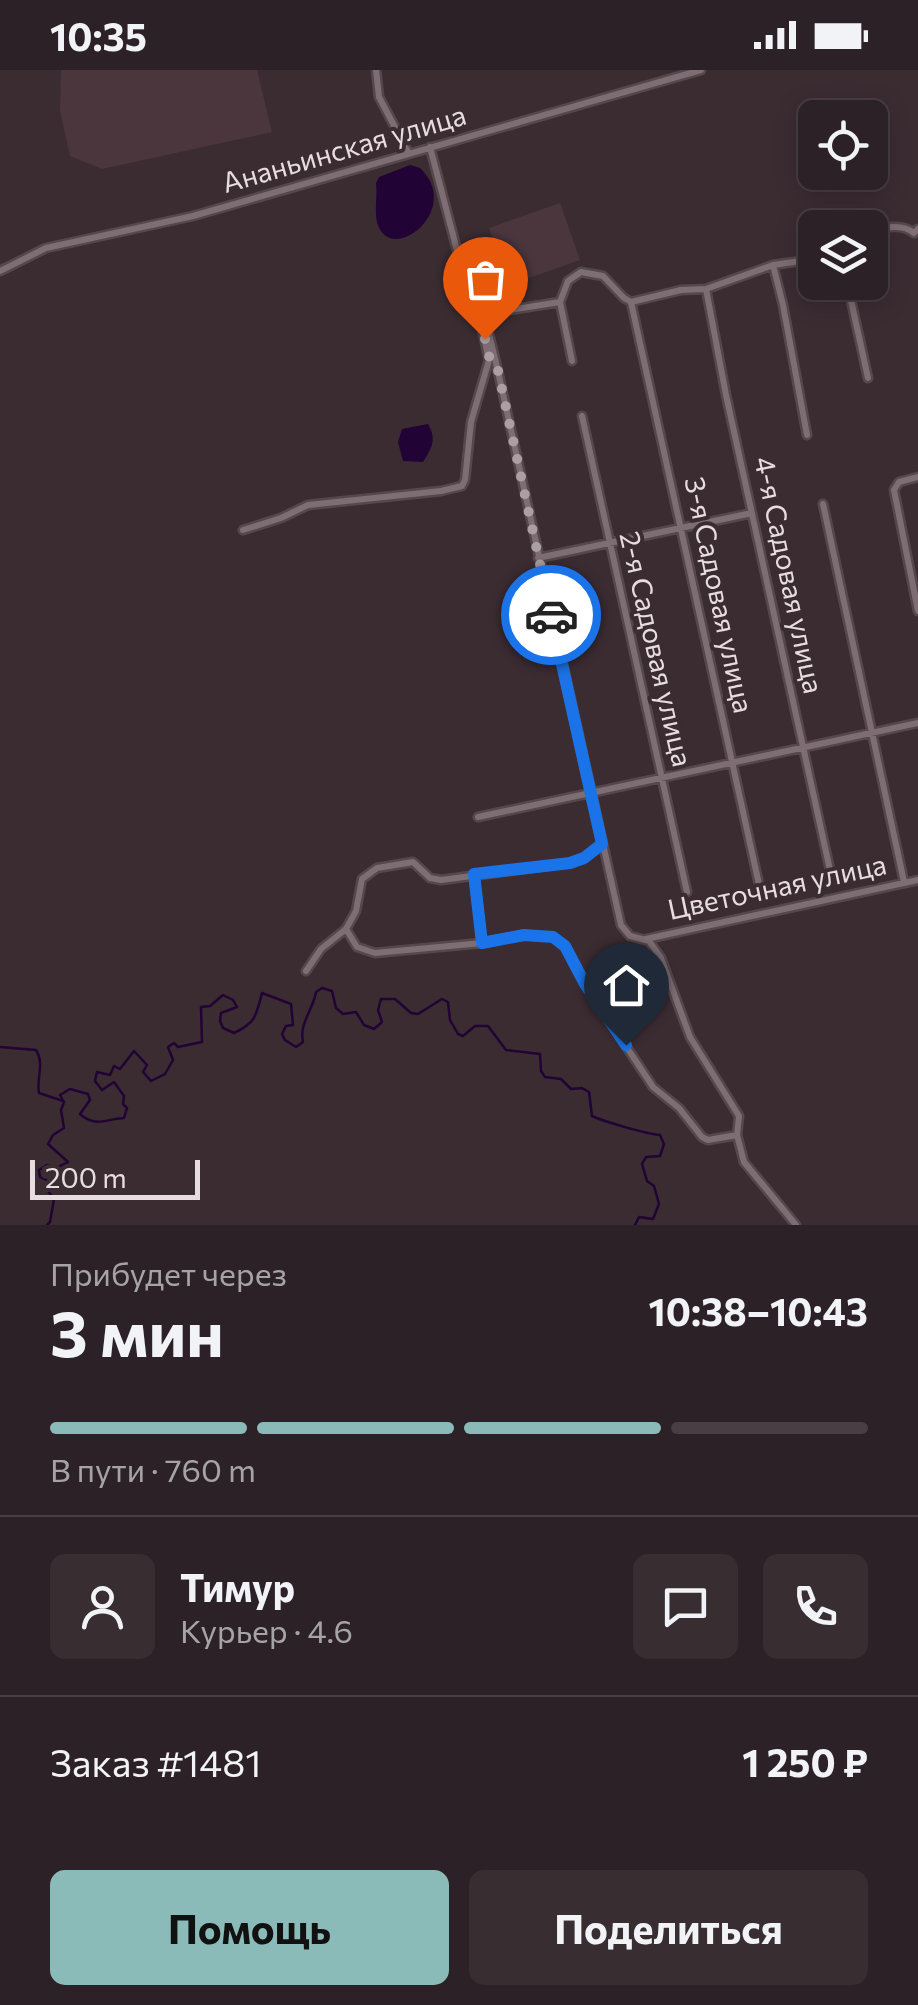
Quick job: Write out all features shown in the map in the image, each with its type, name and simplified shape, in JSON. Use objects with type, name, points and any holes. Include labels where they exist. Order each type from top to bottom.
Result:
[{"type":"street","points":[[376,70],[383,106],[408,152]]},
{"type":"street","name":"Ананьинская улица","points":[[0,271],[60,244],[193,216],[702,70]]},
{"type":"street","points":[[430,147],[458,259],[488,330],[621,925],[630,936],[645,939],[661,958],[690,1038],[739,1116],[738,1135],[744,1162],[796,1225]]},
{"type":"street","points":[[888,227],[906,228],[914,233],[918,228]]},
{"type":"street","points":[[572,361],[560,302],[568,280],[582,272],[603,276],[632,302],[681,290],[706,289],[773,265],[798,261]]},
{"type":"street","points":[[773,265],[807,435]]},
{"type":"street","name":"4-я Садовая улица","points":[[706,289],[830,870]]},
{"type":"street","points":[[851,300],[868,378]]},
{"type":"street","points":[[479,314],[560,302]]},
{"type":"street","name":"3-я Садовая улица","points":[[632,302],[762,898]]},
{"type":"street","points":[[243,530],[308,505],[462,486],[470,422],[494,363]]},
{"type":"street","name":"2-я Садовая улица","points":[[582,416],[687,892]]},
{"type":"street","points":[[918,477],[896,484],[894,490],[918,611]]},
{"type":"street","points":[[823,504],[904,882]]},
{"type":"street","points":[[538,558],[752,513]]},
{"type":"street","points":[[478,816],[918,723]]},
{"type":"street","points":[[306,972],[320,949],[346,928],[356,911],[362,879],[377,868],[406,861],[435,880],[570,863],[602,844]]},
{"type":"street","points":[[474,874],[482,943]]},
{"type":"street","name":"Цветочная улица","points":[[645,939],[918,880]]},
{"type":"street","points":[[346,928],[358,947],[376,953],[524,935],[553,937],[565,946],[652,1088],[679,1108],[702,1137],[708,1140],[738,1135]]},
{"type":"shaded area","points":[[61,70],[257,70],[272,132],[102,169],[70,156],[60,111]]},
{"type":"shaded area","points":[[410,165],[420,168],[431,183],[431,212],[412,234],[390,238],[381,231],[377,220],[376,183],[379,177]]},
{"type":"shaded area","points":[[560,203],[580,260],[509,285],[489,228]]},
{"type":"shaded area","points":[[428,424],[432,443],[423,462],[403,461],[398,442],[402,429]]},
{"type":"waterway","points":[[47,1225],[54,1199],[39,1170],[68,1162],[48,1144],[64,1128],[64,1102],[60,1095],[70,1089],[88,1094],[90,1100],[80,1114],[91,1121],[124,1118],[124,1096],[114,1082],[102,1090],[95,1081],[97,1072],[110,1075],[114,1066],[120,1069],[134,1051],[147,1065],[143,1072],[151,1081],[165,1074],[173,1060],[168,1047],[174,1043],[178,1047],[202,1042],[201,1007],[210,1006],[223,995],[237,1007],[221,1013],[220,1021],[223,1028],[234,1033],[254,1018],[262,993],[291,1004],[293,1025],[286,1026],[282,1034],[296,1047],[303,1042],[305,1023],[316,992],[322,988],[332,991],[336,1008],[343,1014],[356,1012],[364,1025],[374,1029],[382,1022],[378,1010],[381,999],[395,999],[418,1014],[442,999],[448,1002],[450,1020],[458,1034],[463,1036],[475,1026],[488,1026],[506,1050],[540,1054],[545,1077],[561,1079],[571,1089],[589,1092],[592,1116],[660,1135],[664,1144],[660,1156],[646,1157],[642,1164],[659,1204],[653,1219],[639,1217],[635,1225]]},
{"type":"waterway","points":[[0,1047],[36,1050],[40,1061],[39,1093],[63,1101]]},
{"type":"way so far","points":[[485,339],[490,360],[497,366],[551,615]]},
{"type":"route","points":[[551,615],[602,844],[570,863],[474,874],[482,943],[524,935],[553,937],[565,946],[626,1045]]}]
